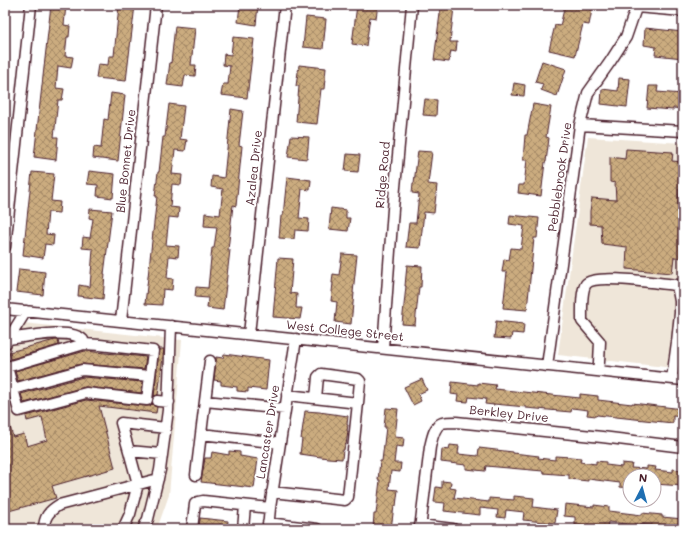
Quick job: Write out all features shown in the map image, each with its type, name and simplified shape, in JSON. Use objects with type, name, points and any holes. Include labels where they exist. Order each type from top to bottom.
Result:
[{"type":"street","points":[[5,247],[31,5]]},
{"type":"street","name":"Blue Bonnet Drive","points":[[121,321],[156,5]]},
{"type":"street","name":"Azalea Drive","points":[[249,334],[285,5]]},
{"type":"street","name":"Ridge Road","points":[[383,348],[393,209],[412,5]]},
{"type":"street","points":[[637,6],[683,12]]},
{"type":"street","name":"Pebblebrook Drive","points":[[547,366],[580,125],[588,93],[626,37],[637,6]]},
{"type":"street","points":[[580,125],[683,131]]},
{"type":"street","points":[[598,371],[600,342],[582,321],[582,303],[585,286],[589,281],[611,278],[670,284],[677,285],[680,301],[678,342],[672,379]]},
{"type":"street","name":"West College Street","points":[[5,309],[683,380]]},
{"type":"street","points":[[7,341],[26,311]]},
{"type":"street","points":[[5,357],[19,411],[86,393],[147,400],[160,378],[171,326]]},
{"type":"street","points":[[7,341],[50,334],[68,334],[80,337],[83,340]]},
{"type":"street","name":"Lancaster Drive","points":[[268,526],[296,339]]},
{"type":"street","points":[[7,367],[84,344],[153,351],[168,402],[168,410],[158,479],[148,520],[143,529]]},
{"type":"street","points":[[196,476],[210,361]]},
{"type":"street","points":[[13,388],[82,370],[160,378]]},
{"type":"street","points":[[272,492],[345,500],[348,497],[360,381],[358,379],[321,374],[318,376],[316,398]]},
{"type":"street","points":[[287,395],[358,403]]},
{"type":"street","points":[[158,401],[168,402]]},
{"type":"street","points":[[205,401],[285,409]]},
{"type":"street","name":"Berkley Drive","points":[[420,527],[430,447],[433,434],[442,423],[456,422],[683,447]]},
{"type":"street","points":[[123,529],[130,514],[138,484],[121,423],[166,428]]},
{"type":"street","points":[[201,434],[280,443]]},
{"type":"street","points":[[129,451],[162,454]]},
{"type":"street","points":[[44,529],[44,521],[48,514],[52,509],[59,505],[158,479]]},
{"type":"street","points":[[192,529],[195,504],[198,502],[202,501],[270,508]]},
{"type":"street","points":[[243,529],[246,506]]},
{"type":"street","points":[[268,526],[317,529]]},
{"type":"street","points":[[420,527],[453,529]]},
{"type":"shaded area","points":[[588,137],[683,143],[683,369],[558,355]]},
{"type":"shaded area","points":[[5,321],[182,340],[169,495],[157,529],[5,529]]},
{"type":"building","points":[[51,5],[66,5],[64,25],[70,26],[65,56],[73,57],[71,68],[58,66],[56,88],[64,89],[62,100],[58,100],[54,137],[58,137],[56,160],[34,157]]},
{"type":"building","points":[[119,5],[135,5],[126,81],[96,78],[98,64],[108,65],[109,56],[114,56]]},
{"type":"building","points":[[240,5],[258,5],[256,25],[238,22]]},
{"type":"building","points":[[357,5],[378,5],[376,18],[370,17],[366,46],[352,44]]},
{"type":"building","points":[[565,5],[593,5],[589,25],[583,24],[575,56],[549,50],[555,25],[560,26]]},
{"type":"building","points":[[441,6],[454,7],[450,42],[457,42],[456,52],[451,51],[449,62],[434,60]]},
{"type":"building","points":[[306,17],[326,19],[323,49],[303,47]]},
{"type":"building","points":[[175,26],[195,28],[191,65],[196,65],[195,76],[185,75],[183,87],[167,85]]},
{"type":"building","points":[[645,28],[683,32],[683,58],[655,55],[656,47],[644,45]]},
{"type":"building","points":[[233,37],[254,39],[247,98],[221,95],[223,84],[228,84],[230,66],[223,65],[224,54],[231,55]]},
{"type":"building","points":[[542,61],[566,69],[557,96],[541,90],[543,84],[535,82]]},
{"type":"building","points":[[299,65],[326,68],[324,89],[321,89],[317,124],[296,122],[299,86],[296,86]]},
{"type":"building","points":[[619,78],[630,79],[627,107],[601,104],[602,89],[618,91]]},
{"type":"building","points":[[514,83],[525,85],[524,96],[512,95]]},
{"type":"building","points":[[649,86],[658,86],[657,92],[683,94],[683,109],[673,108],[673,110],[647,108]]},
{"type":"building","points":[[111,93],[125,95],[118,161],[93,158],[94,147],[101,148],[104,119],[108,120]]},
{"type":"building","points":[[425,99],[437,100],[436,116],[423,115]]},
{"type":"building","points":[[169,104],[184,106],[180,139],[187,140],[185,151],[175,150],[172,174],[182,175],[181,185],[172,184],[170,207],[179,208],[178,218],[169,217],[166,245],[179,246],[178,257],[169,256],[167,278],[173,279],[172,290],[163,289],[162,305],[145,304],[157,196],[155,196]]},
{"type":"building","points":[[533,104],[551,107],[546,137],[549,138],[541,196],[518,193],[519,185],[524,185],[527,160],[523,160],[525,135],[527,135]]},
{"type":"building","points":[[231,109],[243,111],[239,145],[242,146],[236,206],[233,205],[228,250],[230,250],[223,310],[207,308],[208,298],[195,297],[196,287],[208,288],[212,248],[214,248],[217,227],[204,226],[205,213],[220,215],[223,189],[211,187],[212,176],[224,178]]},
{"type":"building","points":[[291,136],[309,137],[307,159],[288,157]]},
{"type":"building","points":[[626,149],[673,152],[672,161],[683,162],[683,189],[679,189],[678,207],[683,208],[683,258],[674,257],[672,273],[626,269],[627,247],[602,244],[601,225],[590,224],[592,198],[616,200],[615,183],[610,182],[610,157],[625,159]]},
{"type":"building","points":[[418,151],[432,152],[428,184],[437,185],[434,213],[424,212],[420,248],[406,247],[409,223],[416,223],[419,194],[412,193]]},
{"type":"building","points":[[347,154],[360,155],[358,172],[345,171]]},
{"type":"building","points":[[89,171],[115,174],[113,198],[97,196],[98,185],[87,184]]},
{"type":"building","points":[[32,172],[54,174],[51,201],[60,202],[59,213],[48,212],[46,234],[54,235],[53,245],[45,244],[43,258],[23,255]]},
{"type":"building","points":[[287,177],[311,180],[310,190],[302,189],[299,218],[309,219],[308,231],[295,230],[294,239],[279,238]]},
{"type":"building","points":[[331,208],[346,210],[346,218],[350,218],[348,231],[329,229]]},
{"type":"building","points":[[90,209],[112,211],[104,274],[103,299],[78,296],[79,285],[90,287],[93,249],[82,248],[83,237],[90,238],[93,219],[89,218]]},
{"type":"building","points":[[510,215],[539,218],[537,238],[534,238],[527,310],[503,308],[507,272],[502,272],[504,259],[509,260],[511,248],[521,249],[524,226],[509,224]]},
{"type":"building","points":[[342,254],[357,255],[351,324],[335,322],[337,302],[331,301],[333,274],[339,275]]},
{"type":"building","points":[[278,258],[293,259],[290,293],[297,294],[296,308],[302,308],[300,319],[273,317]]},
{"type":"building","points":[[407,265],[422,266],[421,287],[419,287],[415,325],[402,324]]},
{"type":"building","points":[[19,269],[45,272],[43,295],[16,292]]},
{"type":"building","points":[[496,321],[524,324],[523,334],[512,333],[511,339],[494,338]]},
{"type":"building","points":[[58,340],[59,345],[11,359],[9,352]]},
{"type":"building","points":[[159,349],[164,349],[158,395],[154,396]]},
{"type":"building","points":[[85,351],[146,357],[144,369],[81,364],[18,381],[15,371]]},
{"type":"building","points":[[224,354],[269,360],[266,390],[248,388],[248,392],[237,391],[237,387],[221,385],[221,381],[214,380],[216,357],[223,358]]},
{"type":"building","points":[[83,377],[143,382],[141,393],[85,387],[24,403],[21,394]]},
{"type":"building","points":[[422,379],[427,390],[418,394],[421,401],[413,405],[404,387]]},
{"type":"building","points":[[452,382],[478,385],[478,383],[496,385],[495,389],[580,398],[580,394],[598,396],[598,400],[683,409],[683,417],[673,416],[673,423],[587,415],[588,410],[572,408],[571,412],[485,404],[486,399],[469,397],[468,402],[457,401],[458,395],[451,394]]},
{"type":"building","points":[[86,400],[146,406],[150,406],[152,404],[157,407],[156,413],[99,406],[115,468],[52,486],[56,498],[5,512],[5,416],[7,416],[13,437],[24,434],[27,446],[47,440],[42,417],[27,421],[26,416]]},
{"type":"building","points":[[386,408],[398,409],[395,437],[404,438],[403,447],[396,446],[394,463],[401,463],[400,472],[391,471],[389,489],[398,490],[391,529],[373,529],[380,480],[378,480],[380,461],[382,461],[386,427],[384,427]]},
{"type":"building","points":[[305,411],[348,416],[348,431],[342,459],[300,454]]},
{"type":"building","points":[[450,445],[459,446],[458,454],[478,456],[479,448],[539,456],[538,458],[555,460],[555,456],[581,458],[580,462],[596,464],[596,461],[606,462],[606,465],[622,467],[622,463],[632,464],[631,468],[622,468],[622,487],[620,487],[620,483],[588,479],[588,481],[569,479],[569,475],[543,473],[543,471],[486,466],[485,471],[466,469],[466,465],[441,462],[442,449],[449,450]]},
{"type":"building","points":[[229,451],[240,452],[240,456],[258,459],[254,488],[201,482],[205,458],[211,458],[212,452],[229,455]]},
{"type":"building","points":[[647,466],[656,467],[647,468]]},
{"type":"building","points":[[673,469],[681,470],[681,473],[683,473],[683,486],[662,485],[662,471],[673,472]]},
{"type":"building","points":[[442,481],[451,482],[450,488],[456,489],[454,498],[489,502],[489,498],[514,500],[514,496],[534,498],[533,507],[557,510],[555,523],[523,520],[524,512],[506,510],[505,518],[497,517],[498,510],[480,508],[480,515],[444,511],[445,503],[434,502],[436,487],[442,488]]},
{"type":"building","points":[[565,504],[594,507],[594,505],[609,507],[609,511],[642,515],[642,513],[662,515],[662,517],[683,519],[683,529],[652,529],[652,525],[634,524],[634,529],[625,529],[626,524],[608,522],[607,528],[575,525],[575,517],[564,516]]},
{"type":"building","points":[[200,518],[228,521],[227,529],[199,529]]}]
